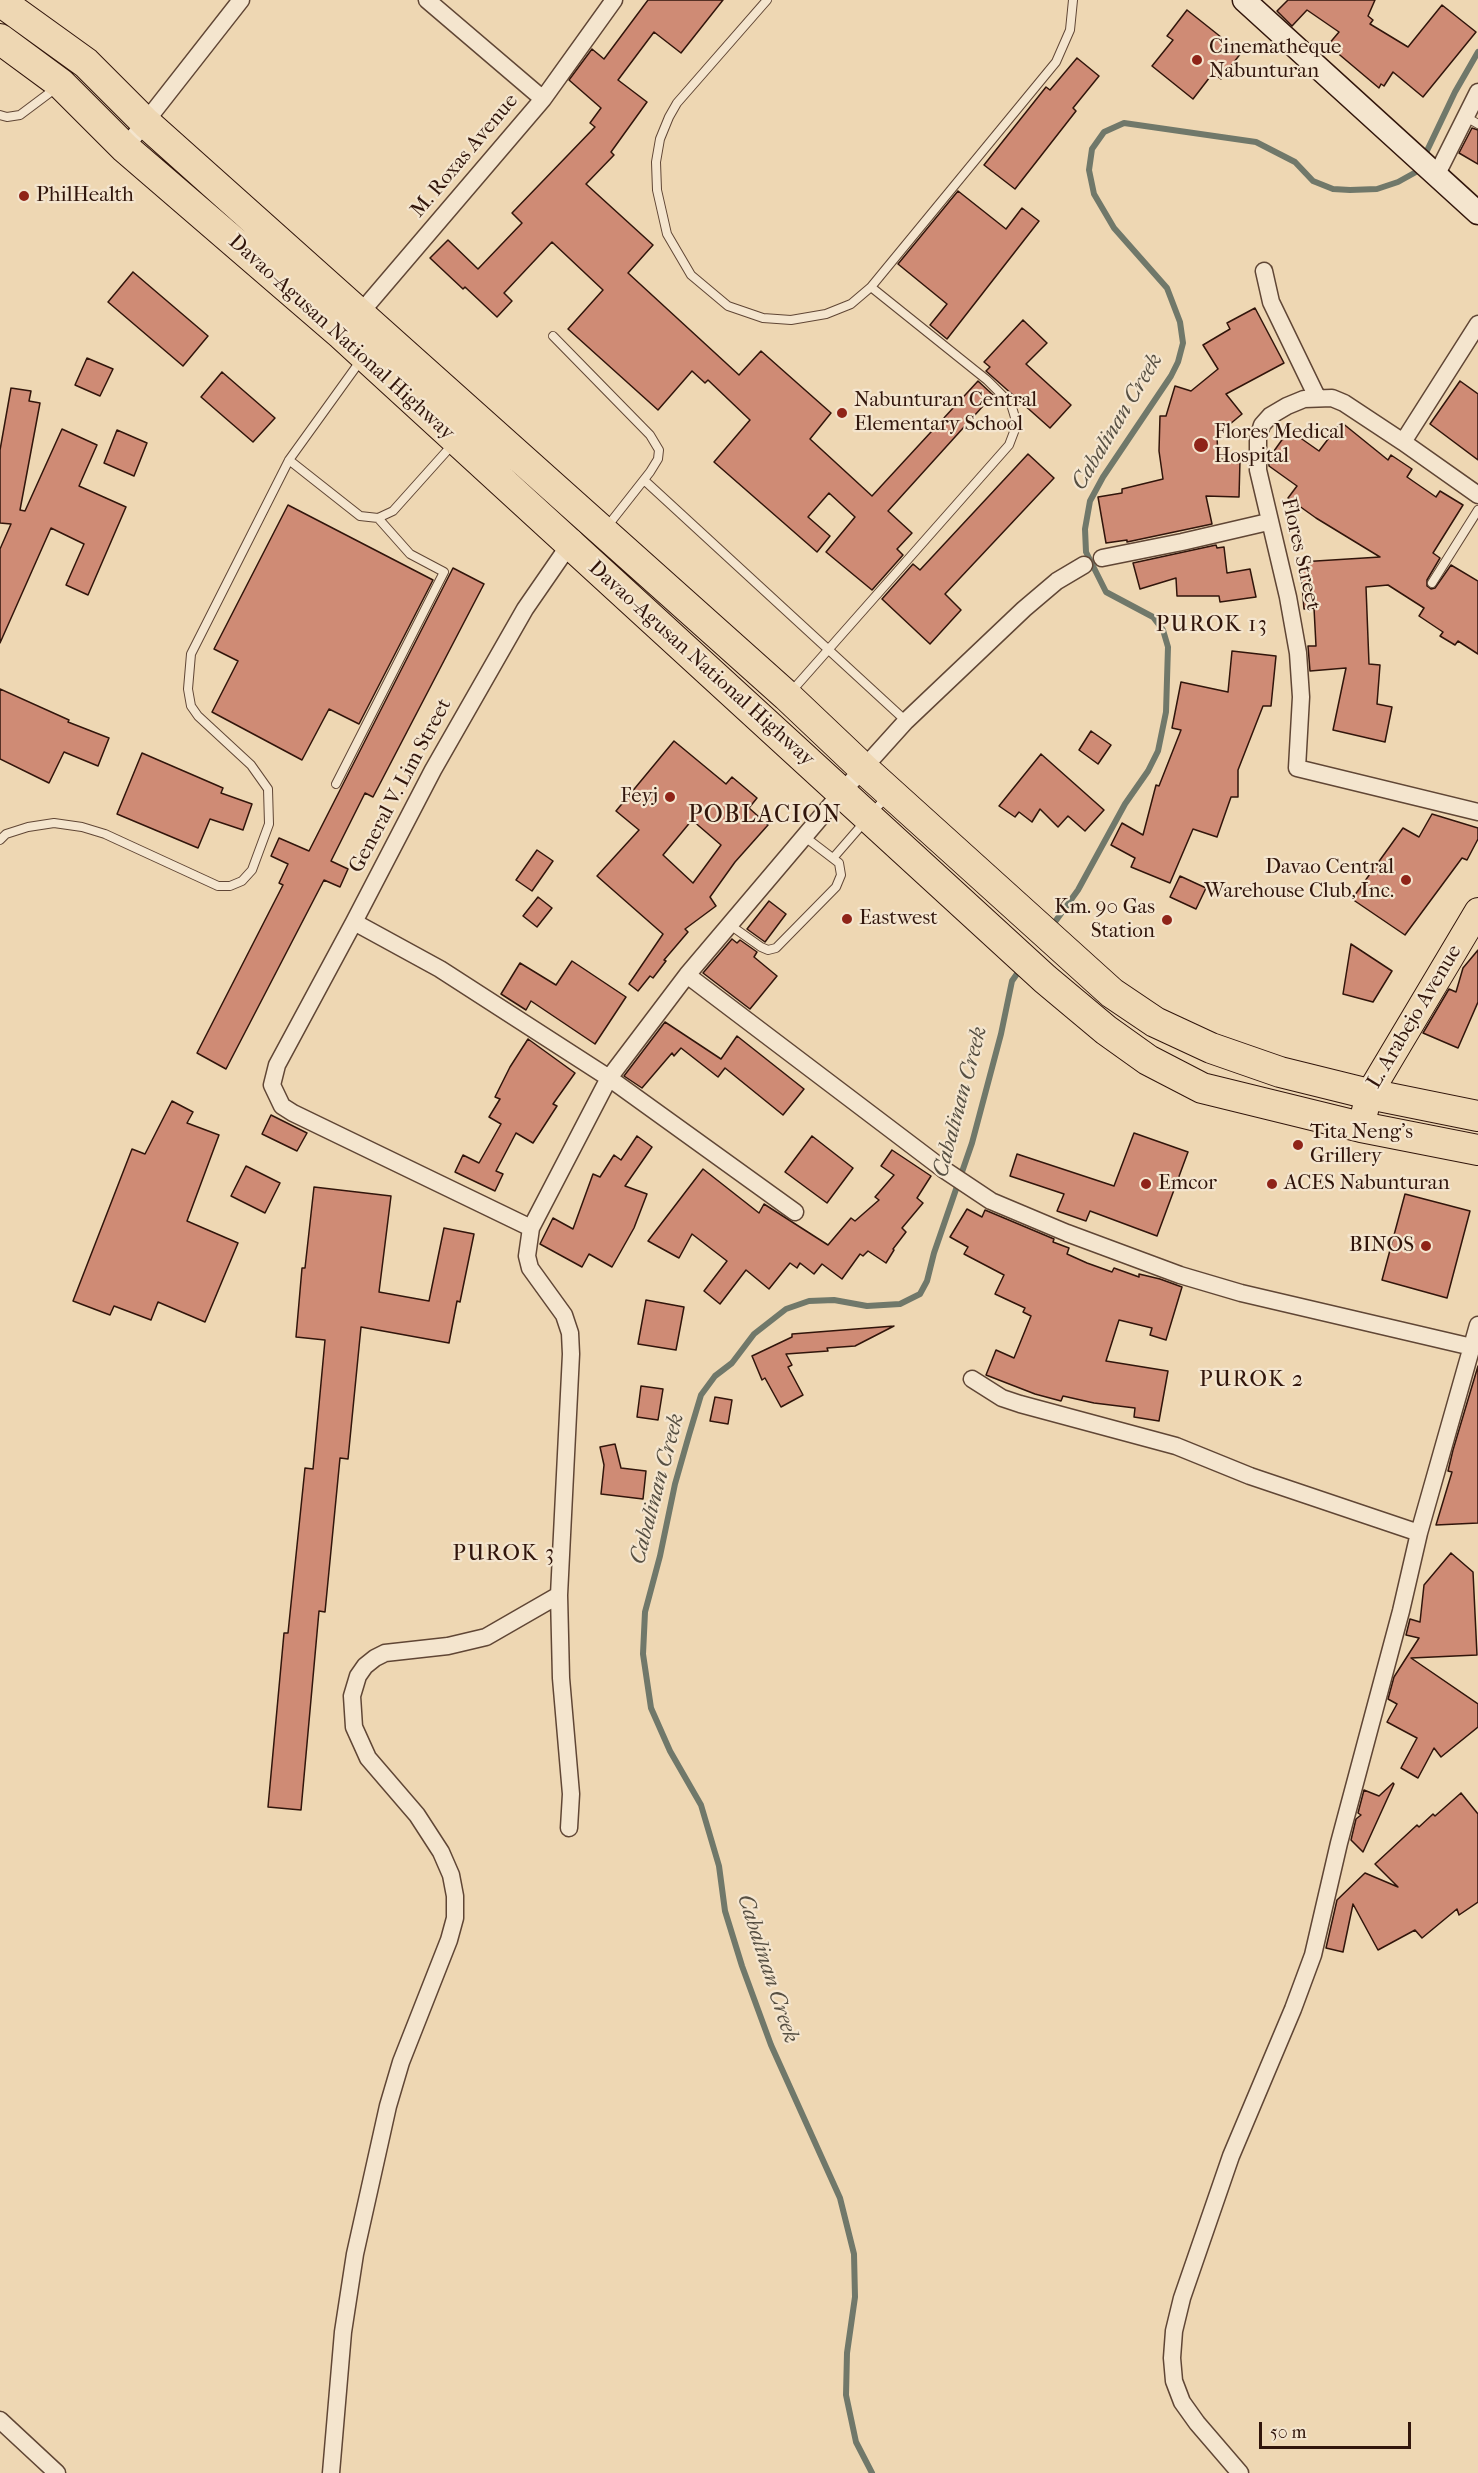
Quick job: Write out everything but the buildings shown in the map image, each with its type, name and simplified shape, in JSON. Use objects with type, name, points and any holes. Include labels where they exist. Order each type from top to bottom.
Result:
[{"type":"highway","name":"Davao-Agusan National Highway","points":[[0,1],[86,63],[350,325],[588,540],[842,792],[1045,979],[1106,1030],[1148,1060],[1202,1088],[1361,1127],[1478,1150]]},
{"type":"highway","name":"Davao-Agusan National Highway","points":[[0,39],[61,84],[125,148],[350,325],[364,356],[456,441],[588,540],[787,696],[864,769],[1112,993],[1147,1016],[1211,1048],[1280,1072],[1369,1094],[1478,1116]]},
{"type":"main road","name":"L. Arabejo Avenue","points":[[1361,1127],[1369,1094],[1478,911]]},
{"type":"street","points":[[125,148],[241,0]]},
{"type":"street","points":[[427,0],[543,99]]},
{"type":"street","name":"M. Roxas Avenue","points":[[350,325],[543,99],[614,0]]},
{"type":"street","points":[[1244,0],[1478,213]]},
{"type":"street","points":[[1434,171],[1472,121],[1478,92]]},
{"type":"street","points":[[1264,271],[1270,302],[1317,397],[1332,398],[1344,403],[1478,495]]},
{"type":"street","points":[[1403,442],[1478,324]]},
{"type":"street","name":"Flores Street","points":[[1317,397],[1304,399],[1287,406],[1270,417],[1262,425],[1256,453],[1268,522],[1288,597],[1298,653],[1301,697],[1297,768],[1478,812]]},
{"type":"street","points":[[1102,558],[1268,522]]},
{"type":"street","name":"General V. Lim Street","points":[[531,1228],[293,1113],[282,1106],[272,1085],[277,1065],[433,770],[491,666],[525,609],[588,540]]},
{"type":"street","points":[[569,1828],[571,1794],[561,1678],[559,1595],[571,1354],[570,1333],[564,1315],[530,1268],[527,1256],[531,1228],[609,1078],[687,975],[842,792],[906,722],[1024,609],[1057,581],[1084,565]]},
{"type":"street","points":[[354,922],[440,969],[609,1078],[795,1212]]},
{"type":"street","points":[[687,975],[943,1169],[991,1202],[1180,1275],[1241,1293],[1472,1347]]},
{"type":"street","points":[[1240,2473],[1182,2402],[1174,2381],[1172,2358],[1174,2331],[1182,2298],[1231,2156],[1293,2009],[1313,1954],[1339,1843],[1401,1611],[1419,1533],[1478,1325]]},
{"type":"street","points":[[972,1379],[989,1391],[1011,1401],[1176,1446],[1250,1476],[1419,1533]]},
{"type":"street","points":[[332,2473],[343,2332],[355,2254],[388,2106],[455,1918],[455,1896],[451,1875],[441,1852],[417,1815],[368,1758],[354,1727],[352,1696],[358,1676],[365,1666],[385,1653],[448,1646],[486,1637],[559,1595]]},
{"type":"street","points":[[0,2420],[57,2473]]},
{"type":"lane","points":[[767,0],[677,103],[660,138],[656,162],[657,190],[667,234],[691,275],[728,306],[763,318],[791,320],[826,314],[851,304],[871,287],[1056,62],[1070,30],[1073,0]]},
{"type":"lane","points":[[0,115],[7,117],[20,115],[61,84]]},
{"type":"lane","points":[[787,696],[1009,445],[1017,424],[1011,404],[987,380],[871,287]]},
{"type":"lane","points":[[553,336],[655,441],[659,450],[658,459],[644,480],[588,540]]},
{"type":"lane","points":[[0,840],[6,834],[28,827],[54,823],[82,827],[105,834],[218,886],[230,886],[242,881],[252,870],[269,824],[268,789],[251,765],[198,716],[191,706],[188,672],[196,642],[289,460],[364,356]]},
{"type":"lane","points":[[289,460],[360,516],[378,518],[393,511],[456,441]]},
{"type":"lane","points":[[644,480],[906,722]]},
{"type":"lane","points":[[1432,583],[1478,510]]},
{"type":"lane","points":[[336,784],[444,572],[410,554],[378,518]]},
{"type":"lane","points":[[834,857],[891,792]]},
{"type":"lane","points":[[730,925],[760,947],[768,950],[776,948],[839,882],[840,868],[834,857],[805,837]]},
{"type":"waterway","name":"Cabalinan Creek","points":[[1424,157],[1455,92],[1478,52]]},
{"type":"waterway","name":"Cabalinan Creek","points":[[1052,926],[1078,890],[1125,804],[1148,771],[1158,751],[1166,712],[1168,647],[1163,630],[1153,617],[1106,592],[1086,552],[1085,529],[1090,501],[1103,477],[1171,376],[1183,343],[1180,322],[1167,288],[1114,228],[1094,194],[1089,170],[1092,149],[1104,132],[1124,123],[1256,142],[1295,162],[1313,181],[1333,189],[1377,189],[1398,182],[1416,172],[1419,166]]},
{"type":"waterway","name":"Cabalinan Creek","points":[[872,2473],[856,2442],[846,2395],[847,2353],[855,2297],[854,2254],[840,2198],[771,2045],[742,1966],[725,1911],[719,1866],[701,1805],[670,1751],[651,1708],[643,1654],[645,1612],[689,1435],[701,1395],[715,1376],[732,1363],[754,1334],[786,1309],[809,1301],[834,1300],[867,1306],[900,1304],[920,1294],[927,1281],[934,1253],[972,1143],[1001,1034],[1012,981],[1021,968]]},
{"type":"place","name":"Cinematheque Nabunturan","points":[[1197,60]]},
{"type":"place","name":"PhilHealth","points":[[24,196]]},
{"type":"place","name":"Nabunturan Central Elementary School","points":[[842,413]]},
{"type":"place","name":"Flores Medical Hospital","points":[[1201,445]]},
{"type":"place","name":"Feyj","points":[[670,797]]},
{"type":"place","name":"Davao Central Warehouse Club, Inc.","points":[[1406,880]]},
{"type":"place","name":"Eastwest","points":[[847,919]]},
{"type":"place","name":"Km. 90 Gas Station","points":[[1167,920]]},
{"type":"place","name":"Tita Neng's Grillery","points":[[1298,1145]]},
{"type":"place","name":"Emcor","points":[[1146,1184]]},
{"type":"place","name":"ACES Nabunturan","points":[[1272,1184]]},
{"type":"place","name":"BINOS","points":[[1426,1246]]},
{"type":"district","name":"PUROK 13","points":[[1212,626]]},
{"type":"district","name":"POBLACION","points":[[765,816]]},
{"type":"district","name":"PUROK 2","points":[[1252,1381]]},
{"type":"district","name":"PUROK 3","points":[[504,1555]]}]
